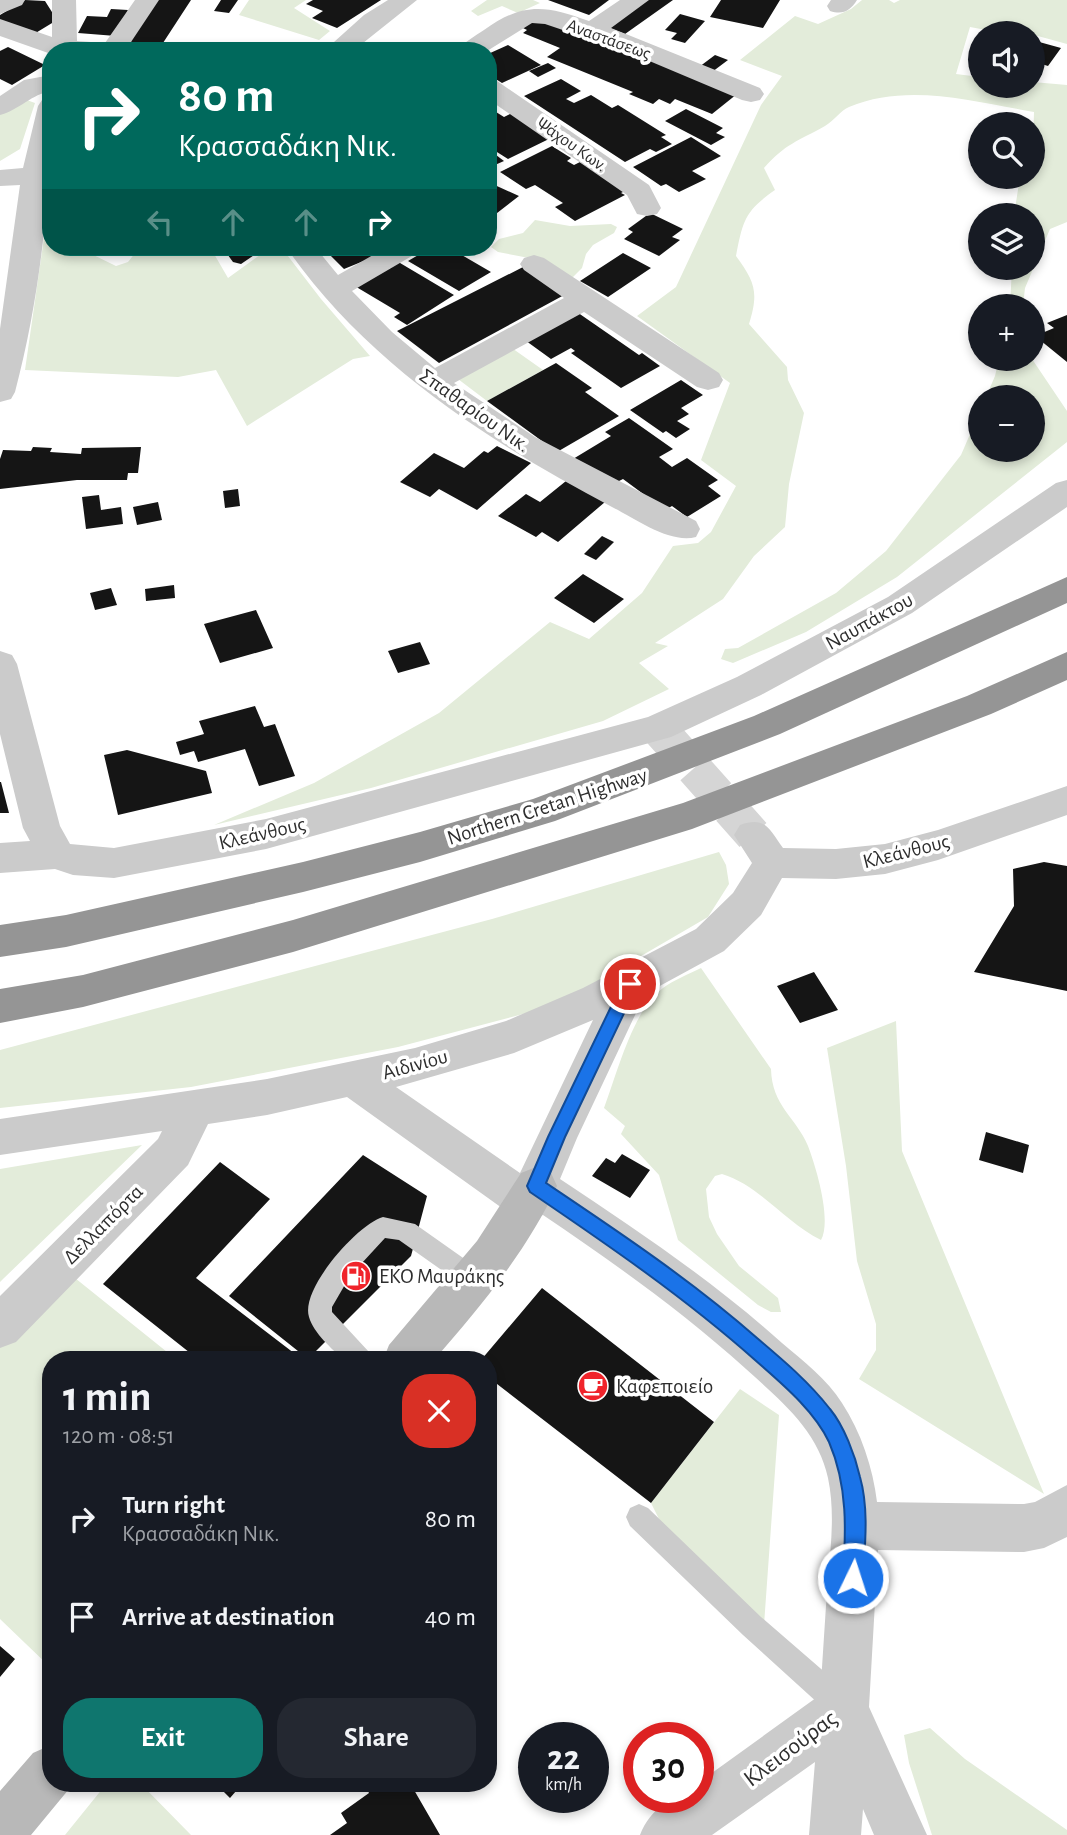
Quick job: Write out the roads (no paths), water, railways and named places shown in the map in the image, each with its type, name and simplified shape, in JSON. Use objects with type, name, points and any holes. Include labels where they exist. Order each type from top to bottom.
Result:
[{"type":"highway","name":"Northern Cretan Highway","points":[[0,942],[65,932],[264,887],[420,847],[542,811],[767,726],[1067,589]]},
{"type":"highway","points":[[0,1006],[83,991],[293,936],[692,815],[979,705],[1067,665]]},
{"type":"street","points":[[0,7],[13,0]]},
{"type":"street","points":[[64,0],[65,42]]},
{"type":"street","points":[[118,42],[147,0]]},
{"type":"street","points":[[347,42],[373,20],[405,0]]},
{"type":"street","points":[[592,30],[637,0]]},
{"type":"street","name":"Αναστάσεως","points":[[486,42],[532,15],[592,30],[751,94]]},
{"type":"street","points":[[0,27],[42,43]]},
{"type":"street","points":[[0,107],[33,86],[42,84]]},
{"type":"street","name":"Ψάχου Κων.","points":[[497,93],[639,191],[647,208]]},
{"type":"street","points":[[0,392],[16,313],[28,217],[42,151]]},
{"type":"street","points":[[0,178],[37,176]]},
{"type":"street","name":"Σπαθαρίου Νικ.","points":[[307,256],[333,290],[394,350],[482,419],[535,453],[684,529]]},
{"type":"street","points":[[333,290],[392,256]]},
{"type":"street","points":[[534,264],[708,380]]},
{"type":"street","points":[[432,382],[585,299]]},
{"type":"street","name":"Ναυπάκτου","points":[[658,728],[749,686],[900,605],[1067,491]]},
{"type":"street","points":[[0,664],[43,828],[57,854]]},
{"type":"street","name":"Κλεάνθους","points":[[0,858],[57,854],[73,860],[114,863],[266,834],[658,728]]},
{"type":"street","name":"Κλεάνθους","points":[[762,849],[839,865],[896,857],[1067,800]]},
{"type":"street","name":"Αιδινίου","points":[[0,1137],[188,1110],[354,1080],[514,1036],[630,984],[710,940],[747,904],[762,849]]},
{"type":"street","points":[[413,1351],[475,1280],[532,1194],[561,1126],[630,984]]},
{"type":"street","points":[[354,1080],[679,1285],[804,1392],[825,1417],[851,1477],[856,1526],[835,1835]]},
{"type":"street","name":"Δελλαπόρτα","points":[[0,1327],[173,1152],[189,1121],[188,1110]]},
{"type":"street","points":[[856,1526],[1024,1528],[1044,1524],[1067,1509]]},
{"type":"street","points":[[844,1708],[901,1835]]},
{"type":"street","name":"Κλεισούρας","points":[[666,1835],[745,1783],[844,1708]]},
{"type":"street","points":[[0,1831],[42,1782]]},
{"type":"lane","points":[[352,1351],[320,1315],[319,1304],[324,1291],[380,1228],[394,1227],[407,1232],[475,1280]]},
{"type":"lane","points":[[639,1517],[752,1626],[844,1708]]},
{"type":"tunnel","points":[[658,728],[753,835]]},
{"type":"place","name":"ΕΚΟ Μαυράκης","points":[[356,1276]]},
{"type":"place","name":"Καφεποιείο","points":[[593,1386]]}]
